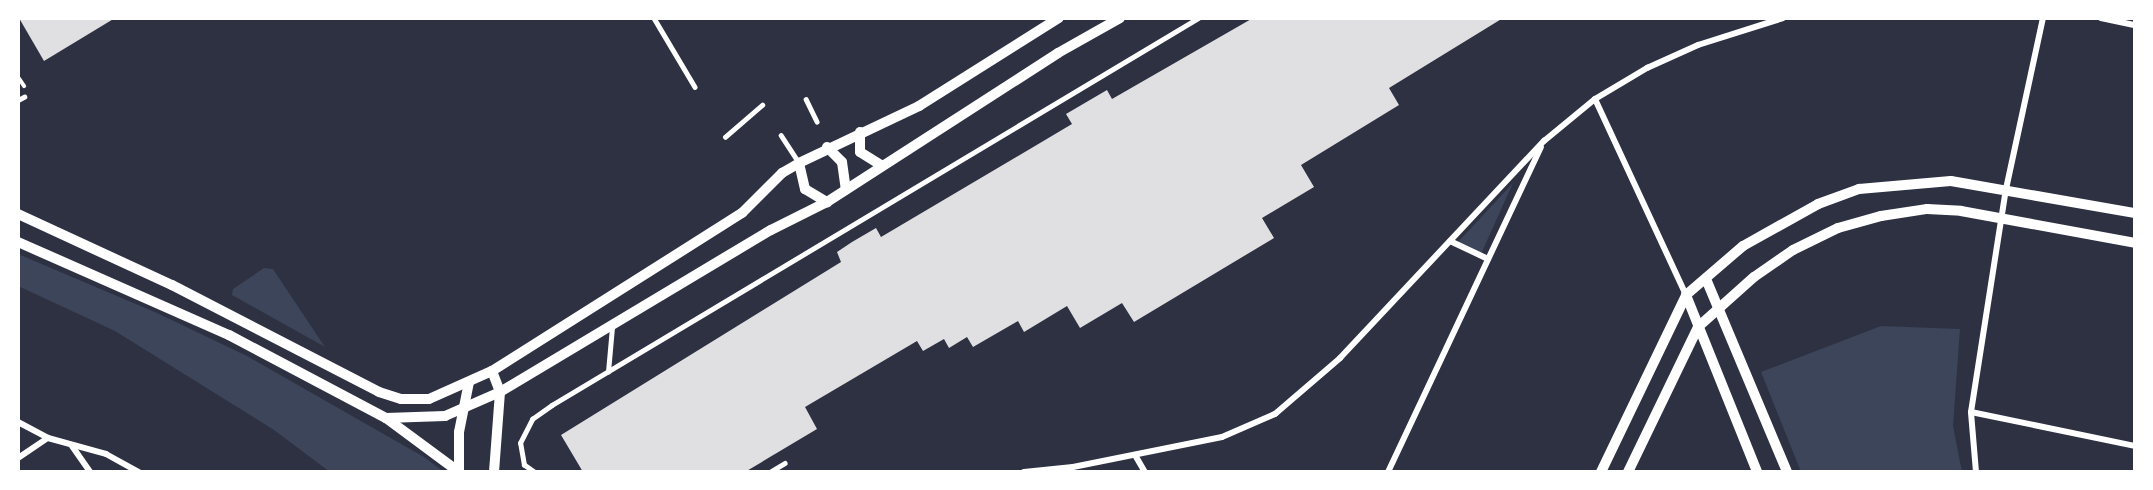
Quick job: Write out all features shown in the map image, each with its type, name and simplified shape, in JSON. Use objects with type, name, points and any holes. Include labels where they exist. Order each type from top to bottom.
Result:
[{"type":"street","points":[[18,214],[172,285],[390,396],[429,399],[492,371],[742,213],[782,173],[827,147],[919,106],[1059,18]]},
{"type":"street","points":[[386,418],[429,418],[464,410],[500,392],[771,230],[827,202],[1120,18]]},
{"type":"street","points":[[1024,472],[1135,455],[1221,437],[1275,414],[1340,358],[1544,141],[1595,99],[1647,68],[1698,45],[1783,18]]},
{"type":"street","points":[[1976,472],[1971,412],[2006,189],[2043,18]]},
{"type":"street","points":[[2100,18],[2135,25]]},
{"type":"street","points":[[1595,99],[1686,296],[1757,472]]},
{"type":"street","points":[[860,132],[860,152],[882,166]]},
{"type":"street","points":[[1389,472],[1544,141]]},
{"type":"street","points":[[827,147],[842,162],[846,190]]},
{"type":"street","points":[[799,163],[805,189],[827,202]]},
{"type":"street","points":[[1601,472],[1686,296],[1743,246],[1778,225],[1859,189],[1951,181],[2135,213]]},
{"type":"street","points":[[1628,472],[1698,327],[1718,308],[1793,250],[1838,228],[1881,216],[1927,209],[2002,217],[2135,243]]},
{"type":"street","points":[[1450,241],[1488,259]]},
{"type":"street","points":[[18,242],[229,335],[386,418],[459,472]]},
{"type":"street","points":[[1706,279],[1787,472]]},
{"type":"street","points":[[492,371],[500,392],[494,472]]},
{"type":"street","points":[[459,472],[464,410],[469,382]]},
{"type":"street","points":[[1971,412],[2135,447]]},
{"type":"street","points":[[18,422],[48,438],[106,454],[139,472]]},
{"type":"street","points":[[18,458],[48,438]]},
{"type":"street","points":[[72,445],[90,472]]},
{"type":"street","points":[[1135,455],[1145,472]]},
{"type":"lane","points":[[654,18],[696,87]]},
{"type":"lane","points":[[534,472],[524,465],[519,454],[524,429],[552,405],[1194,19]]},
{"type":"lane","points":[[18,100],[24,97]]},
{"type":"lane","points":[[806,99],[817,122]]},
{"type":"lane","points":[[725,137],[762,105]]},
{"type":"lane","points":[[781,135],[799,163]]},
{"type":"lane","points":[[608,372],[613,323]]},
{"type":"lane","points":[[770,472],[784,463]]},
{"type":"shaded area","points":[[1513,183],[1481,254],[1458,242]]},
{"type":"shaded area","points":[[18,254],[157,313],[247,356],[424,457],[444,472],[330,472],[274,430],[115,331],[18,286]]},
{"type":"shaded area","points":[[264,268],[273,269],[325,347],[232,295],[233,289]]},
{"type":"shaded area","points":[[1881,326],[1960,329],[1953,426],[1962,472],[1801,472],[1761,372]]},
{"type":"building","points":[[19,18],[115,18],[44,61]]},
{"type":"building","points":[[1253,18],[1503,18],[1389,88],[1399,105],[1301,165],[1314,187],[1262,218],[1274,238],[1134,322],[1122,303],[1080,328],[1067,306],[1024,332],[1018,321],[973,347],[967,337],[949,348],[944,339],[923,351],[917,341],[805,407],[817,429],[745,472],[583,472],[561,435],[841,262],[837,252],[852,242],[876,228],[881,237],[1072,124],[1066,114],[1107,90],[1112,99]]}]
